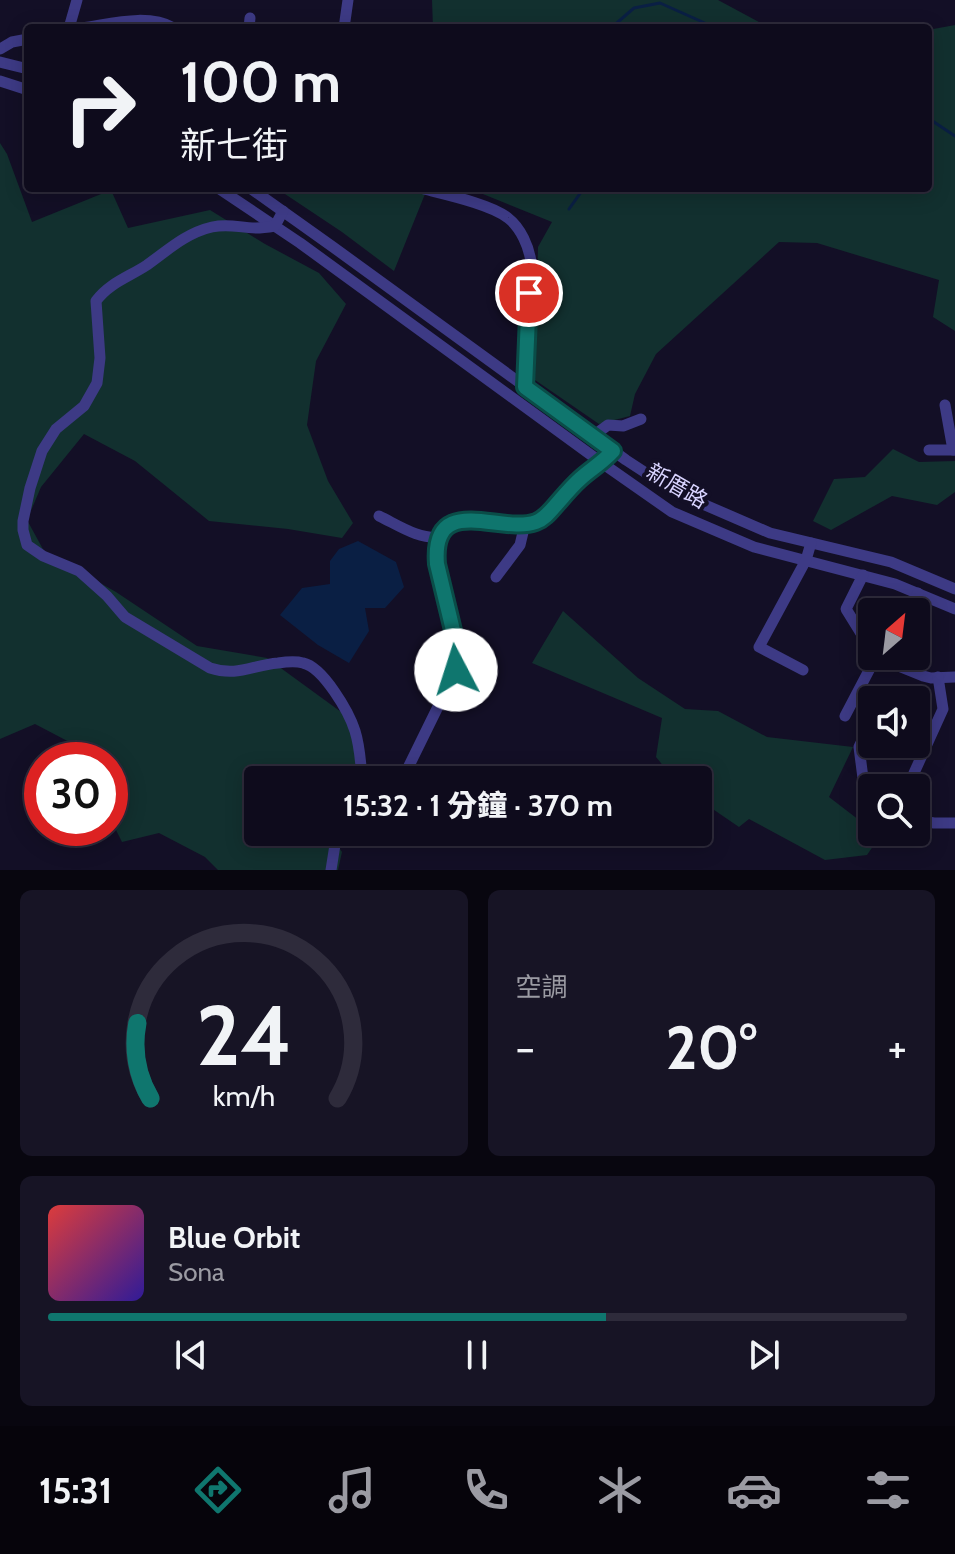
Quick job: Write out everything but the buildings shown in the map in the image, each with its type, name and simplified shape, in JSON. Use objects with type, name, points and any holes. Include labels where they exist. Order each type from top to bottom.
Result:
[{"type":"street","points":[[70,24],[77,0]]},
{"type":"street","points":[[345,24],[348,0]]},
{"type":"street","points":[[114,24],[147,20],[167,24]]},
{"type":"street","points":[[0,49],[24,40]]},
{"type":"street","points":[[0,62],[24,68]]},
{"type":"street","points":[[0,81],[24,89]]},
{"type":"street","name":"新厝路","points":[[224,192],[672,512],[754,547],[863,575],[955,609]]},
{"type":"street","name":"新厝路","points":[[256,192],[613,451],[675,492],[770,533],[891,562],[955,589]]},
{"type":"street","points":[[435,192],[500,213],[510,219],[527,246],[531,262],[525,387]]},
{"type":"street","points":[[283,211],[275,226],[253,228],[232,224],[193,233],[103,291],[96,301],[100,358],[97,383],[84,406],[56,429],[42,451],[30,488],[23,530],[27,545],[43,556],[79,571],[125,617],[210,668],[224,673],[275,663],[303,663],[314,668],[332,688],[354,727],[361,766]]},
{"type":"street","points":[[929,450],[954,450],[945,405]]},
{"type":"street","points":[[541,419],[552,406]]},
{"type":"street","points":[[593,436],[608,425],[623,426],[641,419]]},
{"type":"street","points":[[409,766],[459,659],[437,564],[436,551],[444,531],[452,523],[463,520],[537,522],[579,479],[613,451]]},
{"type":"street","points":[[379,516],[418,535],[441,537]]},
{"type":"street","points":[[496,577],[520,545],[525,524]]},
{"type":"street","points":[[803,670],[759,647],[806,560],[811,543]]},
{"type":"street","points":[[858,628],[846,609],[863,575]]},
{"type":"street","points":[[915,598],[918,593]]},
{"type":"street","points":[[845,716],[872,670]]},
{"type":"street","points":[[909,670],[923,676],[955,677]]},
{"type":"street","points":[[915,774],[943,709],[938,677]]},
{"type":"street","points":[[930,822],[955,823]]},
{"type":"street","points":[[331,870],[335,846]]},
{"type":"green space","points":[[432,0],[718,0],[763,24],[433,24]]},
{"type":"green space","points":[[955,25],[955,331],[933,317],[939,280],[817,243],[779,242],[656,354],[635,394],[630,416],[599,424],[535,380],[538,247],[552,222],[478,192],[932,192],[932,29]]},
{"type":"green space","points":[[0,143],[32,222],[106,192],[112,192],[128,228],[210,210],[319,273],[346,304],[316,361],[307,425],[328,481],[353,523],[342,538],[209,521],[135,461],[84,434],[41,487],[27,520],[44,551],[116,592],[197,646],[267,658],[359,725],[355,766],[244,766],[244,846],[338,846],[342,852],[338,870],[218,870],[205,857],[159,833],[128,841],[128,742],[69,742],[35,724],[0,739]]},
{"type":"green space","points":[[282,192],[425,194],[394,271]]},
{"type":"green space","points":[[893,449],[919,462],[955,461],[955,492],[937,505],[892,496],[831,530],[813,521],[834,479],[865,477]]},
{"type":"green space","points":[[563,611],[638,678],[685,709],[718,711],[767,737],[853,747],[829,797],[858,819],[858,846],[873,846],[867,855],[825,860],[749,819],[739,827],[712,809],[712,766],[663,766],[656,757],[662,718],[532,663]]},
{"type":"water","points":[[358,541],[396,562],[404,587],[385,608],[365,608],[369,631],[349,663],[318,645],[280,615],[302,588],[330,584],[330,561],[339,549]]},
{"type":"waterway","points":[[616,24],[634,8],[660,3],[707,24]]},
{"type":"waterway","points":[[932,121],[955,136]]},
{"type":"waterway","points":[[569,209],[581,192]]},
{"type":"route","points":[[456,670],[459,659],[457,647],[437,564],[436,551],[444,531],[452,523],[463,520],[537,522],[579,479],[613,451],[525,387],[529,293]]}]
